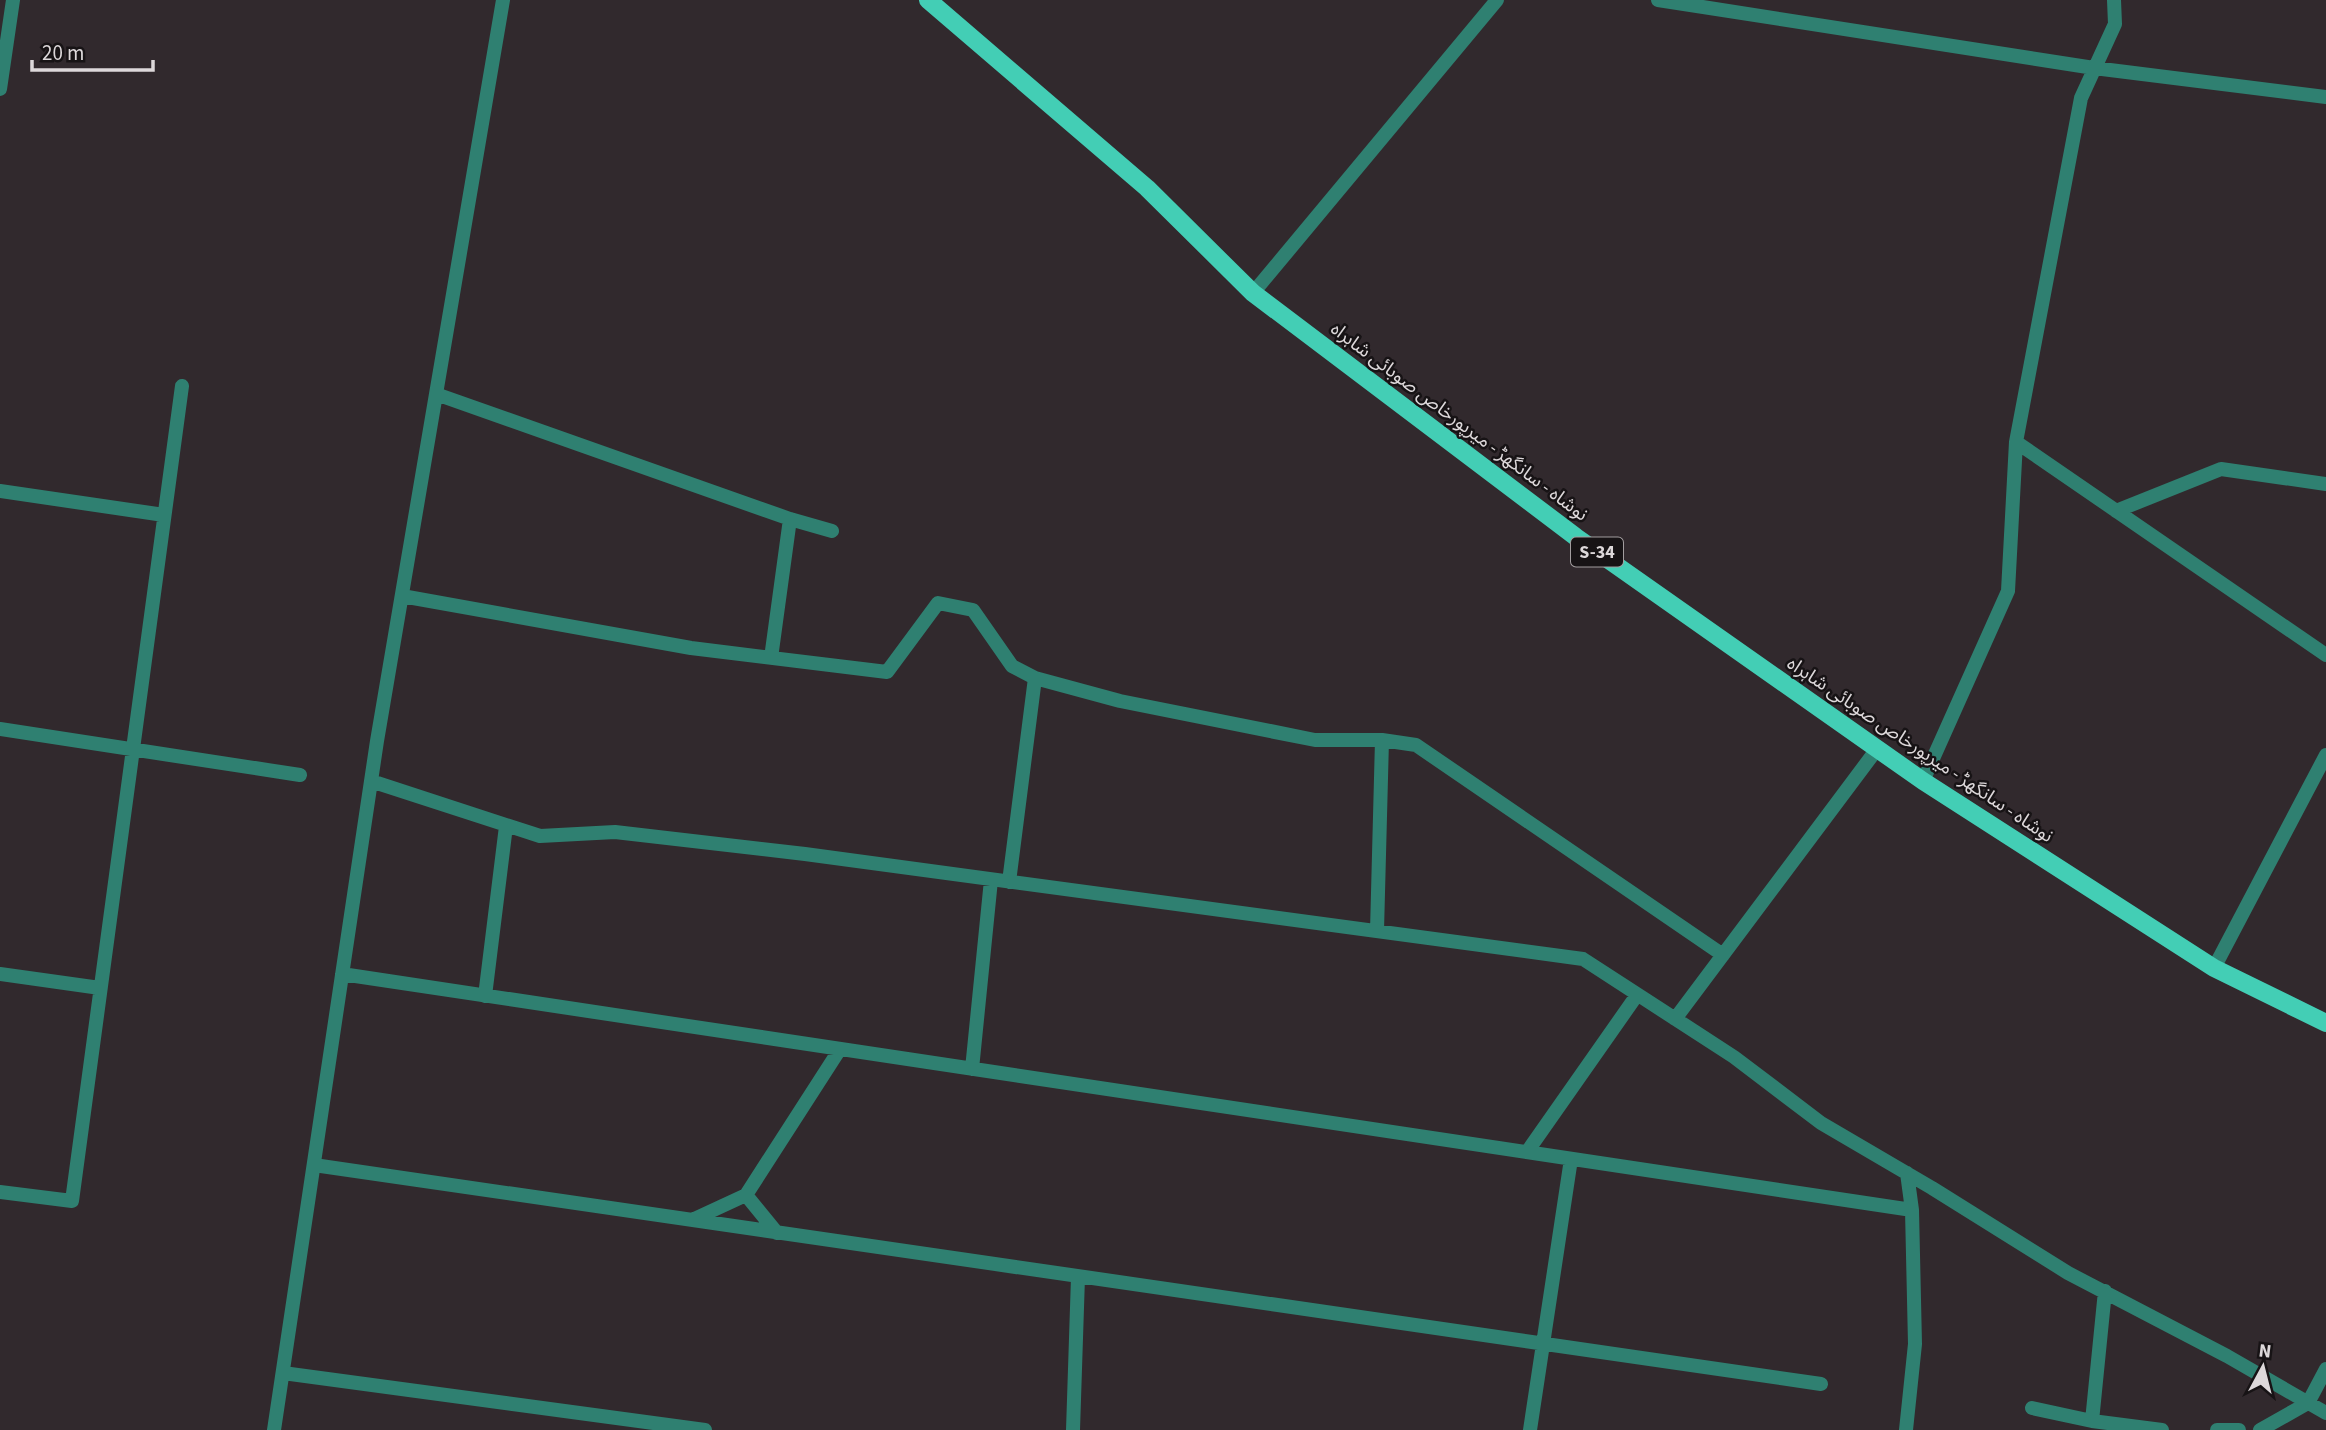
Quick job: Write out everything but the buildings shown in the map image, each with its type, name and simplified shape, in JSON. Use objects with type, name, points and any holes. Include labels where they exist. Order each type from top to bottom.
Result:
[{"type":"main road","name":"نوشاہ - سانگھڑ - میرپورخاص صوبائی شاہراہ","points":[[928,0],[1147,188],[1253,293],[1576,537],[1923,781],[2214,968],[2326,1023]]},
{"type":"street","points":[[0,89],[5,25],[13,0]]},
{"type":"street","points":[[274,1430],[371,781],[503,0]]},
{"type":"street","points":[[1253,293],[1497,0]]},
{"type":"street","points":[[1658,0],[2094,68],[2326,97]]},
{"type":"street","points":[[1923,781],[2008,591],[2016,442],[2081,98],[2115,24],[2114,0]]},
{"type":"street","points":[[0,1192],[72,1201],[182,386]]},
{"type":"street","points":[[436,394],[790,519],[832,531]]},
{"type":"street","points":[[2016,442],[2326,654]]},
{"type":"street","points":[[2116,511],[2221,469],[2326,484]]},
{"type":"street","points":[[0,491],[164,515]]},
{"type":"street","points":[[771,658],[790,519]]},
{"type":"street","points":[[402,596],[691,648],[887,672],[937,603],[973,610],[1012,666],[1035,678],[1120,701],[1315,740],[1382,740],[1416,745],[1723,955]]},
{"type":"street","points":[[1009,882],[1035,678]]},
{"type":"street","points":[[0,729],[300,775]]},
{"type":"street","points":[[1377,931],[1382,740]]},
{"type":"street","points":[[1675,1019],[1877,749]]},
{"type":"street","points":[[2214,968],[2326,754]]},
{"type":"street","points":[[371,781],[540,836],[615,832],[805,854],[1583,959],[1734,1057],[1821,1123],[2068,1273],[2227,1356],[2326,1413]]},
{"type":"street","points":[[485,996],[506,826]]},
{"type":"street","points":[[972,1069],[991,880]]},
{"type":"street","points":[[0,974],[100,988]]},
{"type":"street","points":[[342,974],[1912,1210]]},
{"type":"street","points":[[1527,1152],[1637,995]]},
{"type":"street","points":[[692,1220],[746,1195],[840,1049]]},
{"type":"street","points":[[1530,1430],[1572,1159]]},
{"type":"street","points":[[314,1165],[1821,1384]]},
{"type":"street","points":[[1906,1173],[1912,1210],[1915,1344],[1906,1430]]},
{"type":"street","points":[[746,1195],[777,1233]]},
{"type":"street","points":[[1073,1430],[1078,1277]]},
{"type":"street","points":[[2092,1421],[2105,1291]]},
{"type":"street","points":[[2260,1430],[2308,1403],[2326,1369]]},
{"type":"street","points":[[283,1374],[705,1430]]},
{"type":"street","points":[[2032,1408],[2092,1421],[2162,1430]]},
{"type":"street","points":[[2217,1430],[2239,1430]]}]
